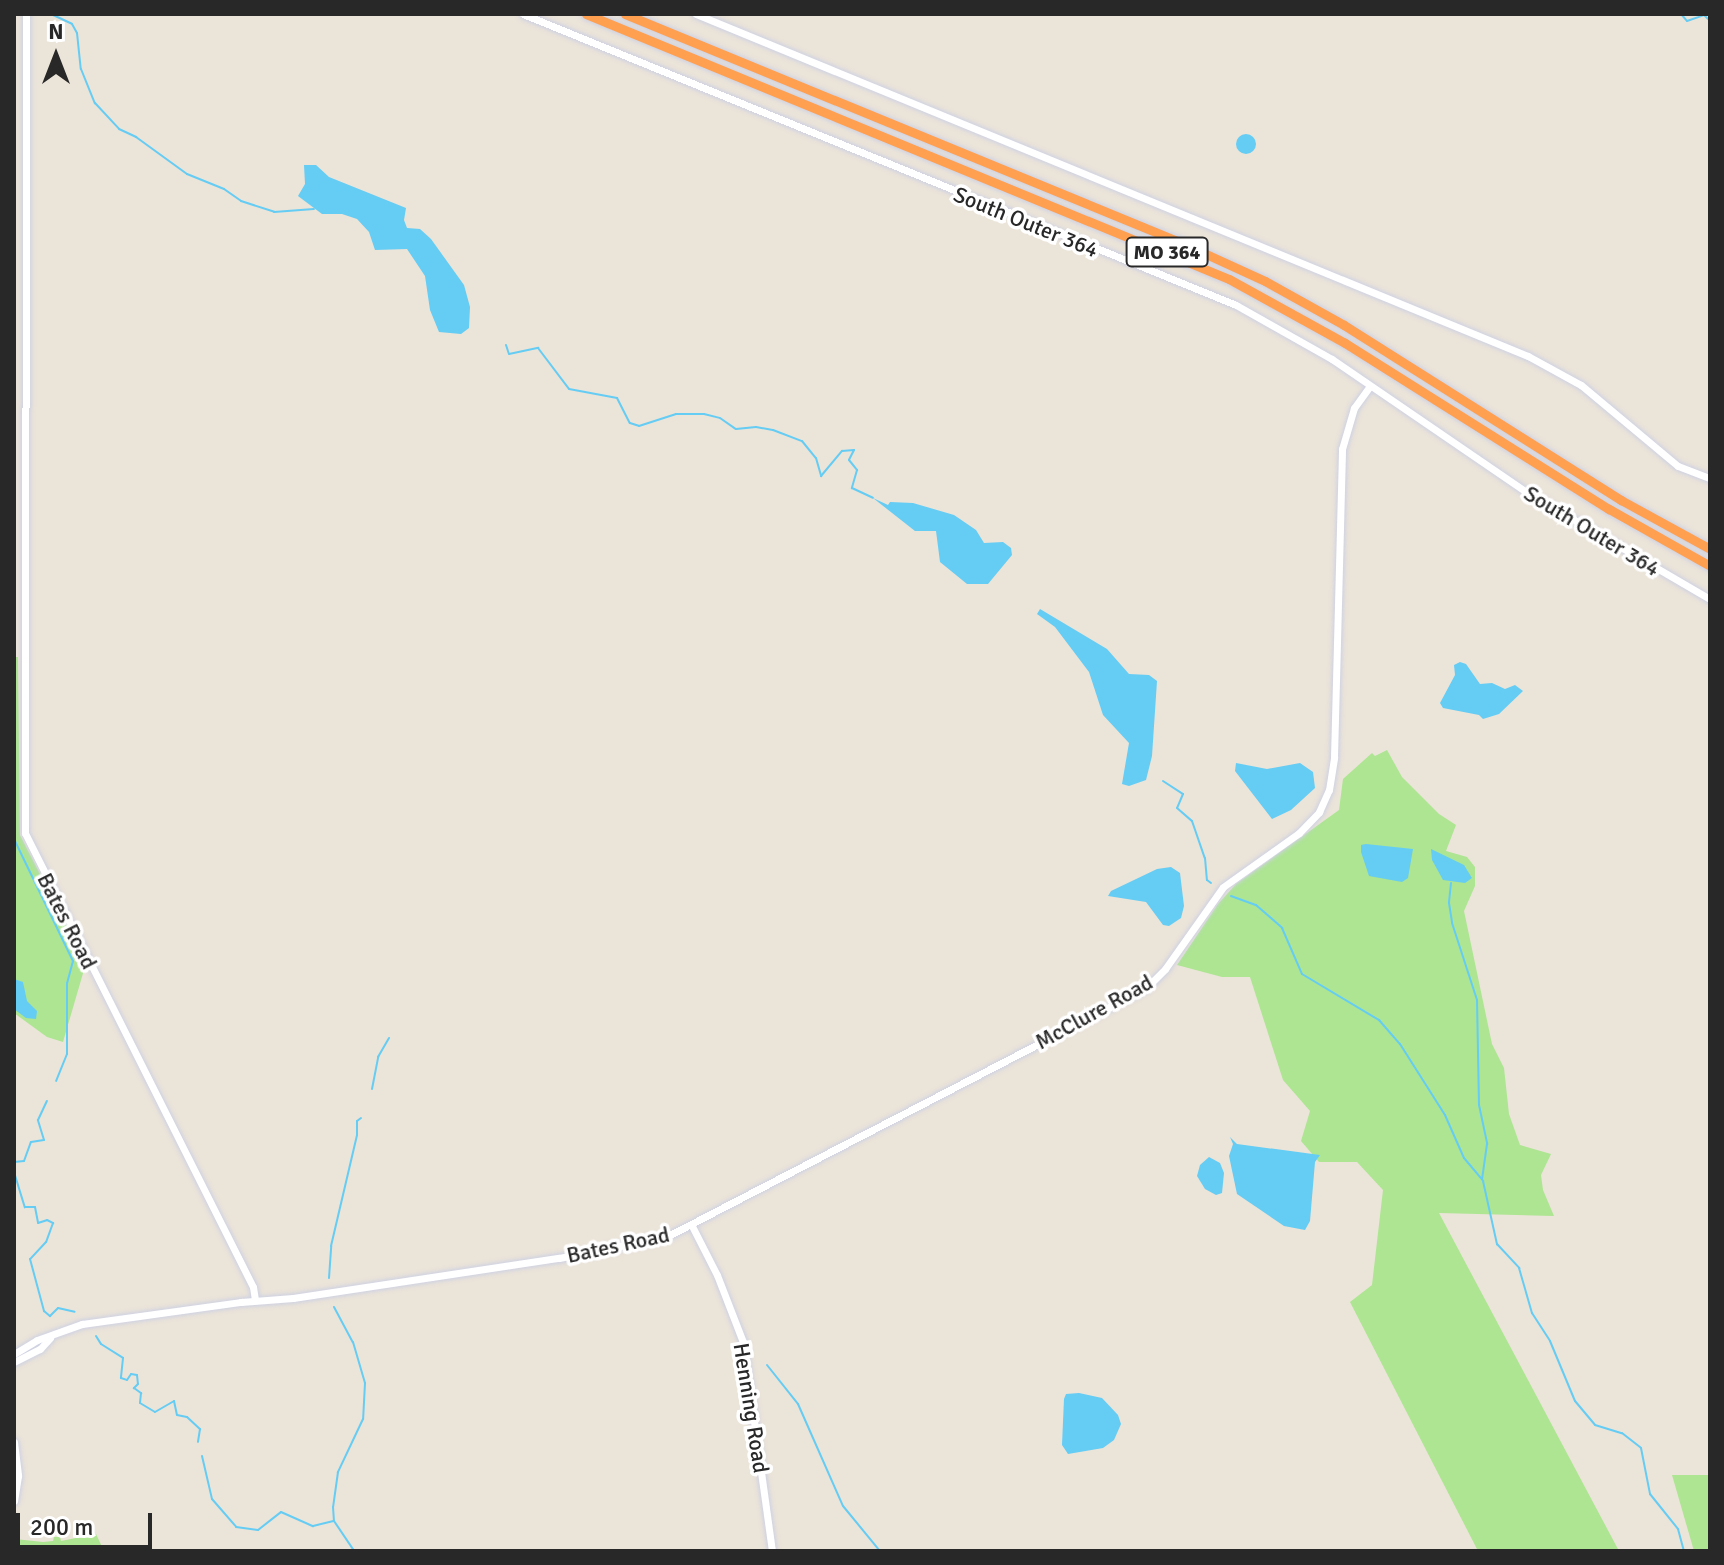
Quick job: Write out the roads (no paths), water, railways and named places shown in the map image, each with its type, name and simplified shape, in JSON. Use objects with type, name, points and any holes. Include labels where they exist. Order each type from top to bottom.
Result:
[{"type":"highway","name":"MO 364","points":[[586,14],[1171,254],[1251,290],[1345,343],[1609,509],[1710,566]]},
{"type":"highway","name":"MO 364","points":[[625,14],[1242,269],[1344,325],[1607,491],[1710,549]]},
{"type":"street","name":"Bates Road","points":[[26,14],[25,833],[253,1287],[255,1300],[276,1301],[559,1258],[666,1237],[692,1226]]},
{"type":"street","name":"South Outer 364","points":[[523,14],[1236,305],[1332,359],[1525,491],[1710,599]]},
{"type":"street","points":[[696,14],[1528,356],[1581,385],[1678,466],[1710,478]]},
{"type":"street","name":"McClure Road","points":[[692,1226],[1146,988],[1165,969],[1223,887],[1299,833],[1319,812],[1329,790],[1334,757],[1342,449],[1354,408],[1370,386]]},
{"type":"street","name":"Henning Road","points":[[692,1226],[717,1275],[743,1342],[772,1551]]},
{"type":"street","points":[[14,1354],[82,1324],[255,1300]]},
{"type":"street","points":[[14,1362],[40,1349],[50,1338]]},
{"type":"street","points":[[14,1442],[18,1469],[14,1501]]},
{"type":"water","points":[[1246,134],[1253,137],[1256,144],[1253,151],[1246,154],[1239,151],[1236,144],[1239,137]]},
{"type":"water","points":[[304,165],[316,165],[329,177],[406,208],[404,220],[407,228],[420,229],[431,239],[464,285],[470,307],[469,328],[461,334],[439,332],[430,310],[425,276],[407,249],[375,250],[369,232],[357,219],[342,214],[322,214],[298,196],[305,184]]},
{"type":"water","points":[[873,498],[888,505],[890,502],[913,503],[954,515],[976,530],[984,543],[1003,542],[1011,548],[1012,555],[988,584],[967,584],[940,562],[936,531],[915,531]]},
{"type":"water","points":[[1040,609],[1107,649],[1129,674],[1149,675],[1157,681],[1152,756],[1146,780],[1129,786],[1122,784],[1129,743],[1103,715],[1089,672],[1055,627],[1037,614]]},
{"type":"water","points":[[1460,662],[1466,664],[1480,684],[1492,683],[1505,689],[1515,685],[1523,691],[1499,714],[1483,719],[1479,715],[1443,708],[1440,703],[1455,675],[1454,665]]},
{"type":"water","points":[[1236,763],[1267,769],[1300,763],[1313,772],[1315,788],[1291,810],[1272,819],[1235,771]]},
{"type":"water","points":[[1361,845],[1413,849],[1408,878],[1402,882],[1369,876],[1361,852]]},
{"type":"water","points":[[1431,849],[1464,865],[1472,878],[1465,883],[1443,880],[1432,860]]},
{"type":"water","points":[[1171,867],[1180,873],[1184,906],[1181,918],[1169,926],[1163,925],[1146,902],[1108,896],[1111,891],[1157,869]]},
{"type":"water","points":[[14,979],[23,982],[27,1001],[37,1011],[36,1019],[26,1018],[14,1009]]},
{"type":"water","points":[[1230,1137],[1237,1144],[1320,1155],[1315,1162],[1310,1221],[1305,1230],[1284,1226],[1237,1194],[1229,1156],[1233,1144]]},
{"type":"water","points":[[1209,1157],[1220,1163],[1224,1173],[1222,1193],[1216,1195],[1205,1189],[1197,1176],[1200,1165]]},
{"type":"water","points":[[1079,1393],[1102,1398],[1118,1415],[1121,1424],[1114,1440],[1103,1448],[1068,1454],[1062,1445],[1064,1399],[1066,1394]]},
{"type":"waterway","points":[[51,14],[72,24],[77,33],[81,69],[95,103],[119,129],[136,137],[187,174],[224,189],[241,201],[274,212],[314,209]]},
{"type":"waterway","points":[[1681,14],[1687,21],[1704,15],[1710,21]]},
{"type":"waterway","points":[[506,345],[509,354],[538,348],[569,389],[617,398],[630,423],[639,426],[676,414],[704,414],[720,418],[736,429],[756,427],[773,430],[802,441],[816,458],[821,476],[842,451],[854,450],[849,460],[857,470],[852,488],[873,498]]},
{"type":"waterway","points":[[1163,781],[1183,794],[1177,808],[1192,821],[1205,858],[1207,880],[1211,883]]},
{"type":"waterway","points":[[14,839],[73,961],[67,983],[67,1054],[56,1081]]},
{"type":"waterway","points":[[1451,883],[1449,903],[1452,923],[1477,1000],[1479,1105],[1487,1144],[1482,1179]]},
{"type":"waterway","points":[[1231,896],[1256,905],[1282,928],[1302,974],[1379,1020],[1400,1044],[1445,1115],[1464,1158],[1483,1181],[1497,1244],[1519,1268],[1532,1313],[1550,1341],[1575,1401],[1595,1425],[1622,1433],[1641,1448],[1650,1494],[1678,1529],[1684,1551]]},
{"type":"waterway","points":[[372,1089],[378,1057],[389,1038]]},
{"type":"waterway","points":[[14,1162],[24,1161],[31,1142],[44,1140],[38,1120],[47,1101]]},
{"type":"waterway","points":[[329,1278],[331,1246],[357,1135],[357,1121],[361,1118]]},
{"type":"waterway","points":[[14,1172],[25,1207],[35,1207],[38,1223],[47,1220],[53,1223],[46,1242],[30,1259],[44,1311],[50,1316],[58,1308],[75,1312]]},
{"type":"waterway","points":[[334,1307],[353,1342],[365,1383],[363,1419],[338,1472],[333,1507],[334,1521],[354,1551]]},
{"type":"waterway","points":[[96,1336],[101,1344],[123,1358],[121,1378],[127,1380],[131,1374],[137,1375],[138,1384],[134,1388],[141,1393],[140,1403],[155,1412],[174,1401],[177,1415],[187,1417],[200,1429],[198,1442]]},
{"type":"waterway","points":[[767,1365],[798,1404],[843,1506],[880,1551]]},
{"type":"waterway","points":[[202,1456],[212,1499],[236,1527],[258,1530],[281,1512],[313,1526],[333,1521]]}]
